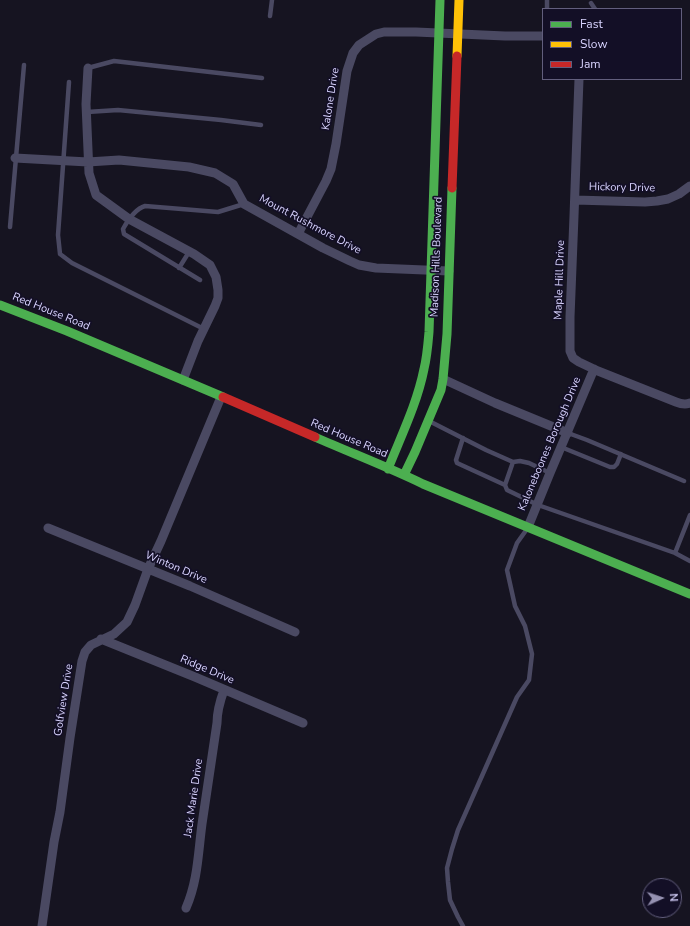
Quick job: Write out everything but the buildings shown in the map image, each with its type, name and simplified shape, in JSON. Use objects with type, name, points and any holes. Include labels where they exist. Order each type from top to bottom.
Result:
[{"type":"street","name":"Madison Hills Boulevard","points":[[388,469],[418,392],[424,370],[429,332],[440,0]]},
{"type":"street","name":"Madison Hills Boulevard","points":[[404,475],[429,421],[441,390],[443,379],[447,334],[445,271],[459,0]]},
{"type":"street","name":"Kalone Drive","points":[[298,234],[331,169],[347,71],[353,53],[359,45],[367,39],[384,32],[439,33]]},
{"type":"street","points":[[439,33],[542,36]]},
{"type":"street","points":[[88,68],[88,162],[89,173],[96,195],[129,219],[210,265],[216,277],[218,298],[198,341],[183,380]]},
{"type":"street","name":"Maple Hill Drive","points":[[579,80],[570,310],[570,351],[573,358],[594,369],[676,402],[682,404],[688,403]]},
{"type":"street","name":"Mount Rushmore Drive","points":[[15,158],[88,162],[119,160],[188,167],[215,173],[233,184],[244,204],[340,257],[358,265],[376,268],[445,271]]},
{"type":"street","name":"Hickory Drive","points":[[575,200],[657,201],[668,199],[690,186]]},
{"type":"street","name":"Red House Road","points":[[0,304],[183,380],[423,484],[690,594]]},
{"type":"street","name":"Kaloneboones Borough Drive","points":[[528,528],[594,369]]},
{"type":"street","points":[[443,379],[568,433]]},
{"type":"street","name":"Golfview Drive","points":[[42,926],[54,842],[60,812],[79,671],[85,652],[91,645],[114,634],[127,622],[221,397]]},
{"type":"street","name":"Winton Drive","points":[[48,528],[190,586],[295,632]]},
{"type":"street","name":"Ridge Drive","points":[[101,640],[195,677],[303,723]]},
{"type":"street","name":"Jack Marie Drive","points":[[186,908],[197,873],[217,714],[224,690]]},
{"type":"lane","points":[[270,16],[272,0]]},
{"type":"lane","points":[[591,3],[594,8]]},
{"type":"lane","points":[[88,68],[114,62],[262,78]]},
{"type":"lane","points":[[10,227],[24,65]]},
{"type":"lane","points":[[69,82],[58,234],[60,254],[72,263],[204,329]]},
{"type":"lane","points":[[87,112],[118,110],[261,125]]},
{"type":"lane","points":[[200,280],[124,234],[123,229],[129,219],[140,207],[145,206],[218,212],[244,204]]},
{"type":"lane","points":[[179,268],[189,252]]},
{"type":"lane","points":[[429,421],[513,462],[520,461],[529,463],[550,473]]},
{"type":"lane","points":[[568,433],[684,481]]},
{"type":"lane","points":[[463,438],[456,460],[457,463],[504,485],[507,490],[538,505],[675,553],[690,561]]},
{"type":"lane","points":[[561,447],[610,467],[614,467],[617,464],[621,454]]},
{"type":"lane","points":[[504,485],[513,462]]},
{"type":"lane","points":[[675,553],[690,515]]},
{"type":"lane","points":[[464,926],[450,900],[447,868],[458,830],[517,697],[529,680],[532,654],[525,626],[514,606],[507,570],[517,543],[528,528]]},
{"type":"traffic: fast","points":[[388,469],[417,395],[428,346],[440,0]]},
{"type":"traffic: fast","points":[[404,475],[441,390],[443,379],[447,334],[452,188]]},
{"type":"traffic: fast","points":[[0,305],[67,331],[223,397]]},
{"type":"traffic: fast","points":[[315,437],[423,484],[690,594]]},
{"type":"traffic: slow","points":[[457,56],[459,0]]},
{"type":"traffic: jam","points":[[452,188],[457,56]]},
{"type":"traffic: jam","points":[[223,397],[315,437]]}]
